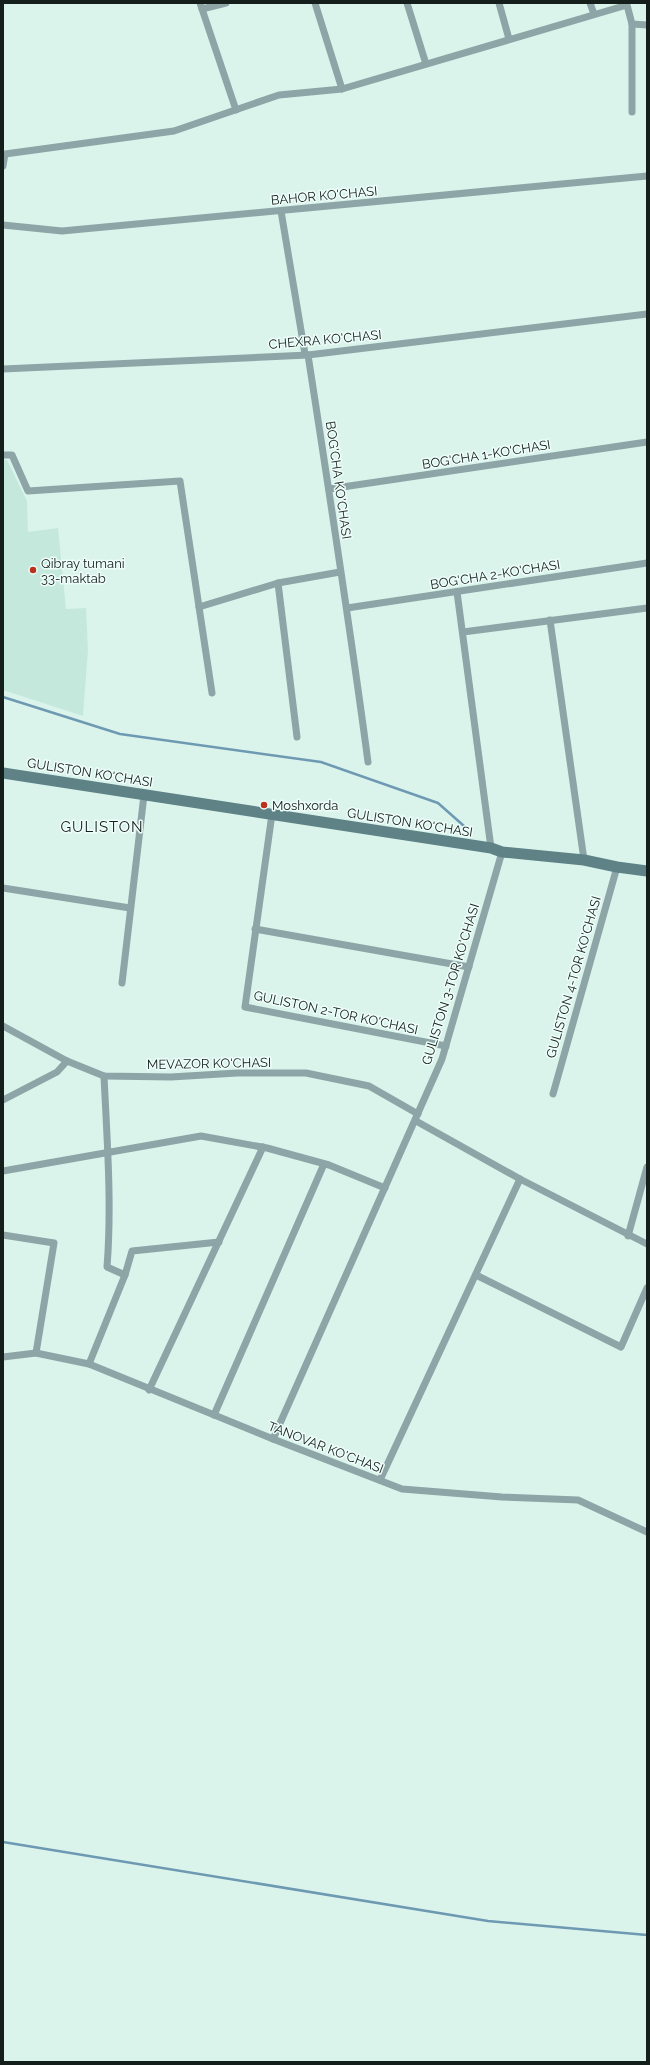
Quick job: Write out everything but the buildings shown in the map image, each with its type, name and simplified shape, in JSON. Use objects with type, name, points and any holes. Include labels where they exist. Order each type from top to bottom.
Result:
[{"type":"main road","name":"GULISTON KO'CHASI","points":[[3,773],[491,848],[502,852],[584,860],[617,867],[647,871]]},
{"type":"street","points":[[226,3],[201,6],[236,110]]},
{"type":"street","points":[[315,3],[342,89]]},
{"type":"street","points":[[407,3],[426,64]]},
{"type":"street","points":[[498,3],[509,39]]},
{"type":"street","points":[[590,3],[594,14]]},
{"type":"street","points":[[3,166],[5,154],[174,131],[279,95],[342,89],[627,5],[632,24],[632,112]]},
{"type":"street","points":[[632,24],[647,25]]},
{"type":"street","name":"BAHOR KO'CHASI","points":[[3,225],[62,231],[647,176]]},
{"type":"street","name":"BOG'CHA KO'CHASI","points":[[281,211],[307,354],[329,489],[368,762]]},
{"type":"street","name":"CHEXRA KO'CHASI","points":[[3,369],[307,354],[647,314]]},
{"type":"street","name":"BOG'CHA 1-KO'CHASI","points":[[329,489],[647,442]]},
{"type":"street","points":[[3,455],[12,455],[28,491],[180,481],[212,693]]},
{"type":"street","name":"BOG'CHA 2-KO'CHASI","points":[[347,608],[647,563]]},
{"type":"street","points":[[199,607],[278,584],[340,572]]},
{"type":"street","points":[[278,584],[297,737]]},
{"type":"street","points":[[457,592],[491,848]]},
{"type":"street","points":[[463,632],[647,608]]},
{"type":"street","points":[[550,620],[584,860]]},
{"type":"street","points":[[122,983],[144,795]]},
{"type":"street","name":"GULISTON 2-TOR KO'CHASI","points":[[272,814],[255,929],[246,1007],[446,1046]]},
{"type":"street","name":"GULISTON 3-TOR KO'CHASI","points":[[273,1439],[417,1117],[446,1046],[502,852]]},
{"type":"street","name":"GULISTON 4-TOR KO'CHASI","points":[[552,1094],[617,867]]},
{"type":"street","points":[[3,888],[130,908]]},
{"type":"street","points":[[255,929],[469,967]]},
{"type":"street","name":"MEVAZOR KO'CHASI","points":[[3,1026],[67,1061],[104,1076],[171,1077],[237,1073],[306,1073],[369,1086],[417,1117],[520,1179],[628,1236],[647,1244]]},
{"type":"street","points":[[3,1100],[57,1072],[67,1061]]},
{"type":"street","points":[[104,1076],[110,1228],[107,1267],[125,1275]]},
{"type":"street","points":[[3,1171],[108,1151],[201,1136],[263,1147],[324,1164],[385,1188]]},
{"type":"street","points":[[149,1390],[263,1147]]},
{"type":"street","points":[[214,1415],[324,1164]]},
{"type":"street","points":[[628,1236],[647,1167]]},
{"type":"street","points":[[380,1480],[520,1179]]},
{"type":"street","points":[[3,1235],[54,1243],[36,1353]]},
{"type":"street","points":[[90,1364],[125,1275],[132,1251],[219,1242]]},
{"type":"street","points":[[476,1275],[621,1347],[647,1288]]},
{"type":"street","name":"TANOVAR KO'CHASI","points":[[3,1357],[36,1353],[90,1364],[149,1390],[402,1489],[502,1497],[578,1500],[647,1532]]},
{"type":"shaded area","name":"Qibray tumani 33-maktab","points":[[3,460],[7,460],[27,501],[28,532],[58,528],[66,609],[86,608],[88,650],[83,716],[3,690]]},
{"type":"waterway","points":[[3,697],[120,734],[321,762],[438,803],[464,826]]},
{"type":"waterway","points":[[3,1842],[488,1921],[647,1935]]},
{"type":"place","name":"Qibray tumani 33-maktab","points":[[33,570]]},
{"type":"place","name":"Moshxorda","points":[[264,805]]},
{"type":"district","name":"GULISTON","points":[[102,827]]}]
